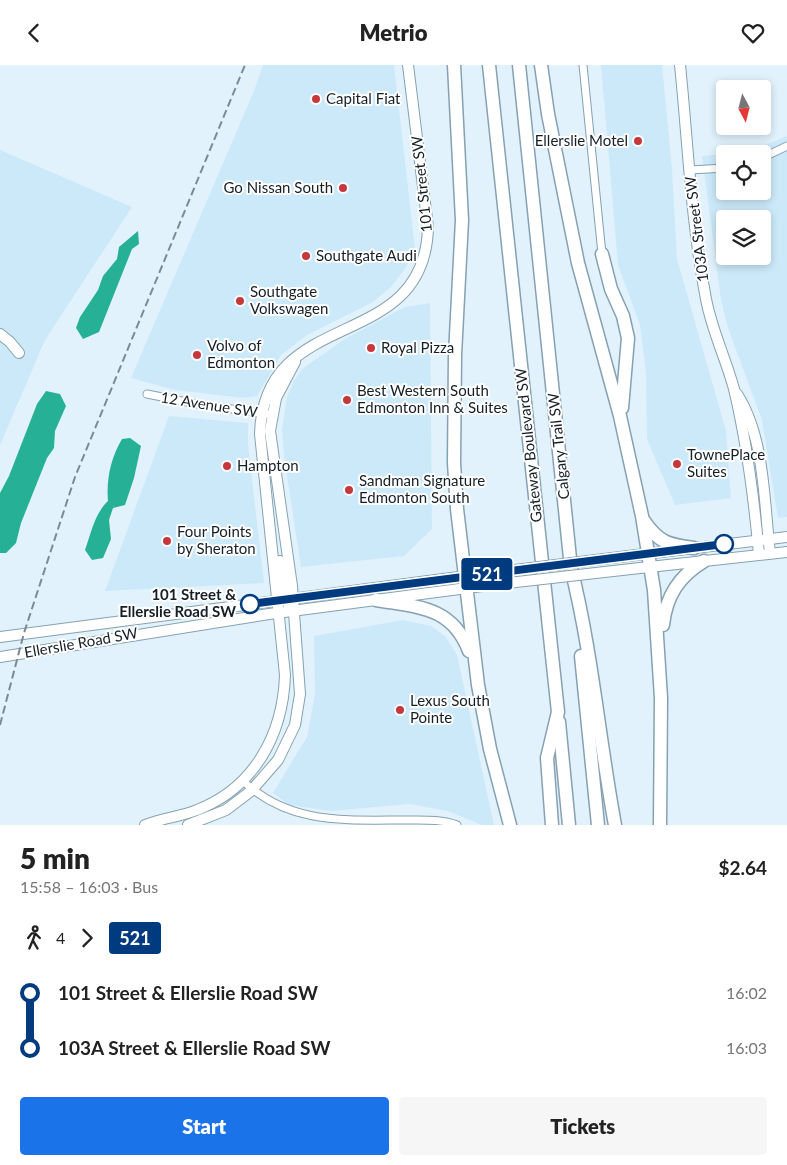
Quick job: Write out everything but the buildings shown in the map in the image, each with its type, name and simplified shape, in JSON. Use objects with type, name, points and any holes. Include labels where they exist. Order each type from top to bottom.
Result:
[{"type":"highway","points":[[454,65],[462,220],[455,355],[454,463],[464,582],[478,685],[490,749],[510,825]]},
{"type":"highway","name":"Gateway Boulevard SW","points":[[489,65],[558,713],[547,758],[552,825]]},
{"type":"highway","name":"Calgary Trail SW","points":[[519,65],[571,567],[584,622],[603,758],[615,825]]},
{"type":"highway","points":[[541,65],[548,114],[578,263],[623,428],[642,515],[654,590],[661,678]]},
{"type":"highway","points":[[602,254],[611,289],[623,315],[628,338],[622,391],[623,428]]},
{"type":"highway","points":[[642,515],[652,533],[660,539],[673,545],[694,549]]},
{"type":"highway","points":[[660,825],[663,624],[667,601],[676,585],[686,574],[704,561]]},
{"type":"highway","points":[[571,567],[598,825]]},
{"type":"highway","points":[[376,599],[421,607],[450,621],[464,637],[478,685]]},
{"type":"highway","points":[[558,713],[569,825]]},
{"type":"street","name":"101 Street SW","points":[[286,600],[269,522],[260,434],[267,414],[299,355],[322,339],[390,307],[413,283],[423,263],[428,242],[428,227],[408,65]]},
{"type":"street","points":[[582,65],[602,254]]},
{"type":"street","name":"103A Street SW","points":[[680,65],[694,221],[707,307],[715,338],[734,388],[746,445],[759,554]]},
{"type":"street","points":[[771,154],[787,146]]},
{"type":"street","points":[[690,170],[716,169]]},
{"type":"street","points":[[0,334],[10,341],[19,353]]},
{"type":"street","name":"103A Street SW","points":[[734,388],[748,411],[753,425],[770,553]]},
{"type":"street","name":"12 Avenue SW","points":[[147,394],[267,414]]},
{"type":"street","name":"101 Street SW","points":[[267,414],[271,438],[286,600]]},
{"type":"street","points":[[766,517],[772,528],[787,536]]},
{"type":"street","name":"Ellerslie Road SW","points":[[0,637],[286,600],[464,582],[490,585],[630,569],[648,561],[694,549],[787,536]]},
{"type":"street","name":"Ellerslie Road SW","points":[[0,657],[280,612],[376,599],[464,582],[489,573],[628,556],[648,561],[704,561],[787,552]]},
{"type":"street","points":[[188,825],[226,810],[252,791],[278,760],[295,725],[300,694],[293,611],[286,600]]},
{"type":"street","points":[[145,825],[206,807],[231,792],[243,781],[260,760],[273,739],[283,705],[284,668],[280,612],[286,600]]},
{"type":"street","points":[[243,781],[261,801],[276,809],[311,821],[421,819],[457,825]]},
{"type":"shaded area","points":[[263,65],[394,65],[415,249],[405,269],[391,287],[373,302],[307,335],[281,355],[257,396],[243,398],[175,390],[131,378],[254,91]]},
{"type":"shaded area","points":[[601,65],[662,65],[672,169],[677,259],[726,431],[731,498],[675,505],[647,439],[646,373],[640,325],[618,265]]},
{"type":"shaded area","points":[[787,136],[787,517],[778,518],[762,420],[728,328],[721,300],[716,265],[771,265],[771,210],[716,210],[716,262],[702,156],[716,155],[716,200],[771,200],[771,145],[765,145]]},
{"type":"shaded area","points":[[0,150],[132,207],[45,340],[0,445]]},
{"type":"shaded area","points":[[138,231],[139,244],[132,249],[99,332],[83,339],[76,328],[80,317],[98,290],[103,276],[117,259],[119,247]]},
{"type":"shaded area","points":[[430,303],[432,529],[404,556],[301,567],[284,456],[282,430],[287,397],[293,383],[302,369],[345,339],[405,307]]},
{"type":"shaded area","points":[[46,391],[60,394],[66,406],[55,431],[54,448],[47,458],[21,523],[16,543],[6,553],[0,553],[0,493],[9,476],[37,404]]},
{"type":"shaded area","points":[[169,416],[248,423],[248,444],[264,583],[105,591]]},
{"type":"shaded area","points":[[130,438],[141,446],[134,478],[125,505],[113,508],[109,520],[111,539],[103,558],[92,560],[85,550],[97,517],[108,501],[108,485],[112,461],[122,439]]},
{"type":"shaded area","points":[[403,620],[431,626],[445,636],[457,655],[494,825],[482,825],[448,811],[409,804],[332,811],[289,805],[273,793],[307,737],[315,694],[314,636]]},
{"type":"railway","points":[[0,725],[24,633],[75,477],[245,65]]},
{"type":"bus line","name":"521","points":[[250,604],[724,544]]},
{"type":"place","name":"Capital Fiat","points":[[316,99]]},
{"type":"place","name":"Ellerslie Motel","points":[[638,141]]},
{"type":"place","name":"Go Nissan South","points":[[343,188]]},
{"type":"place","name":"Southgate Audi","points":[[306,256]]},
{"type":"place","name":"Southgate Volkswagen","points":[[240,301]]},
{"type":"place","name":"Royal Pizza","points":[[371,348]]},
{"type":"place","name":"Volvo of Edmonton","points":[[197,355]]},
{"type":"place","name":"Best Western South Edmonton Inn & Suites","points":[[347,400]]},
{"type":"place","name":"TownePlace Suites","points":[[677,464]]},
{"type":"place","name":"Hampton","points":[[227,466]]},
{"type":"place","name":"Sandman Signature Edmonton South","points":[[349,490]]},
{"type":"place","name":"Four Points by Sheraton","points":[[167,541]]},
{"type":"place","name":"101 Street & Ellerslie Road SW","points":[[250,604]]},
{"type":"place","name":"Lexus South Pointe","points":[[400,710]]}]
